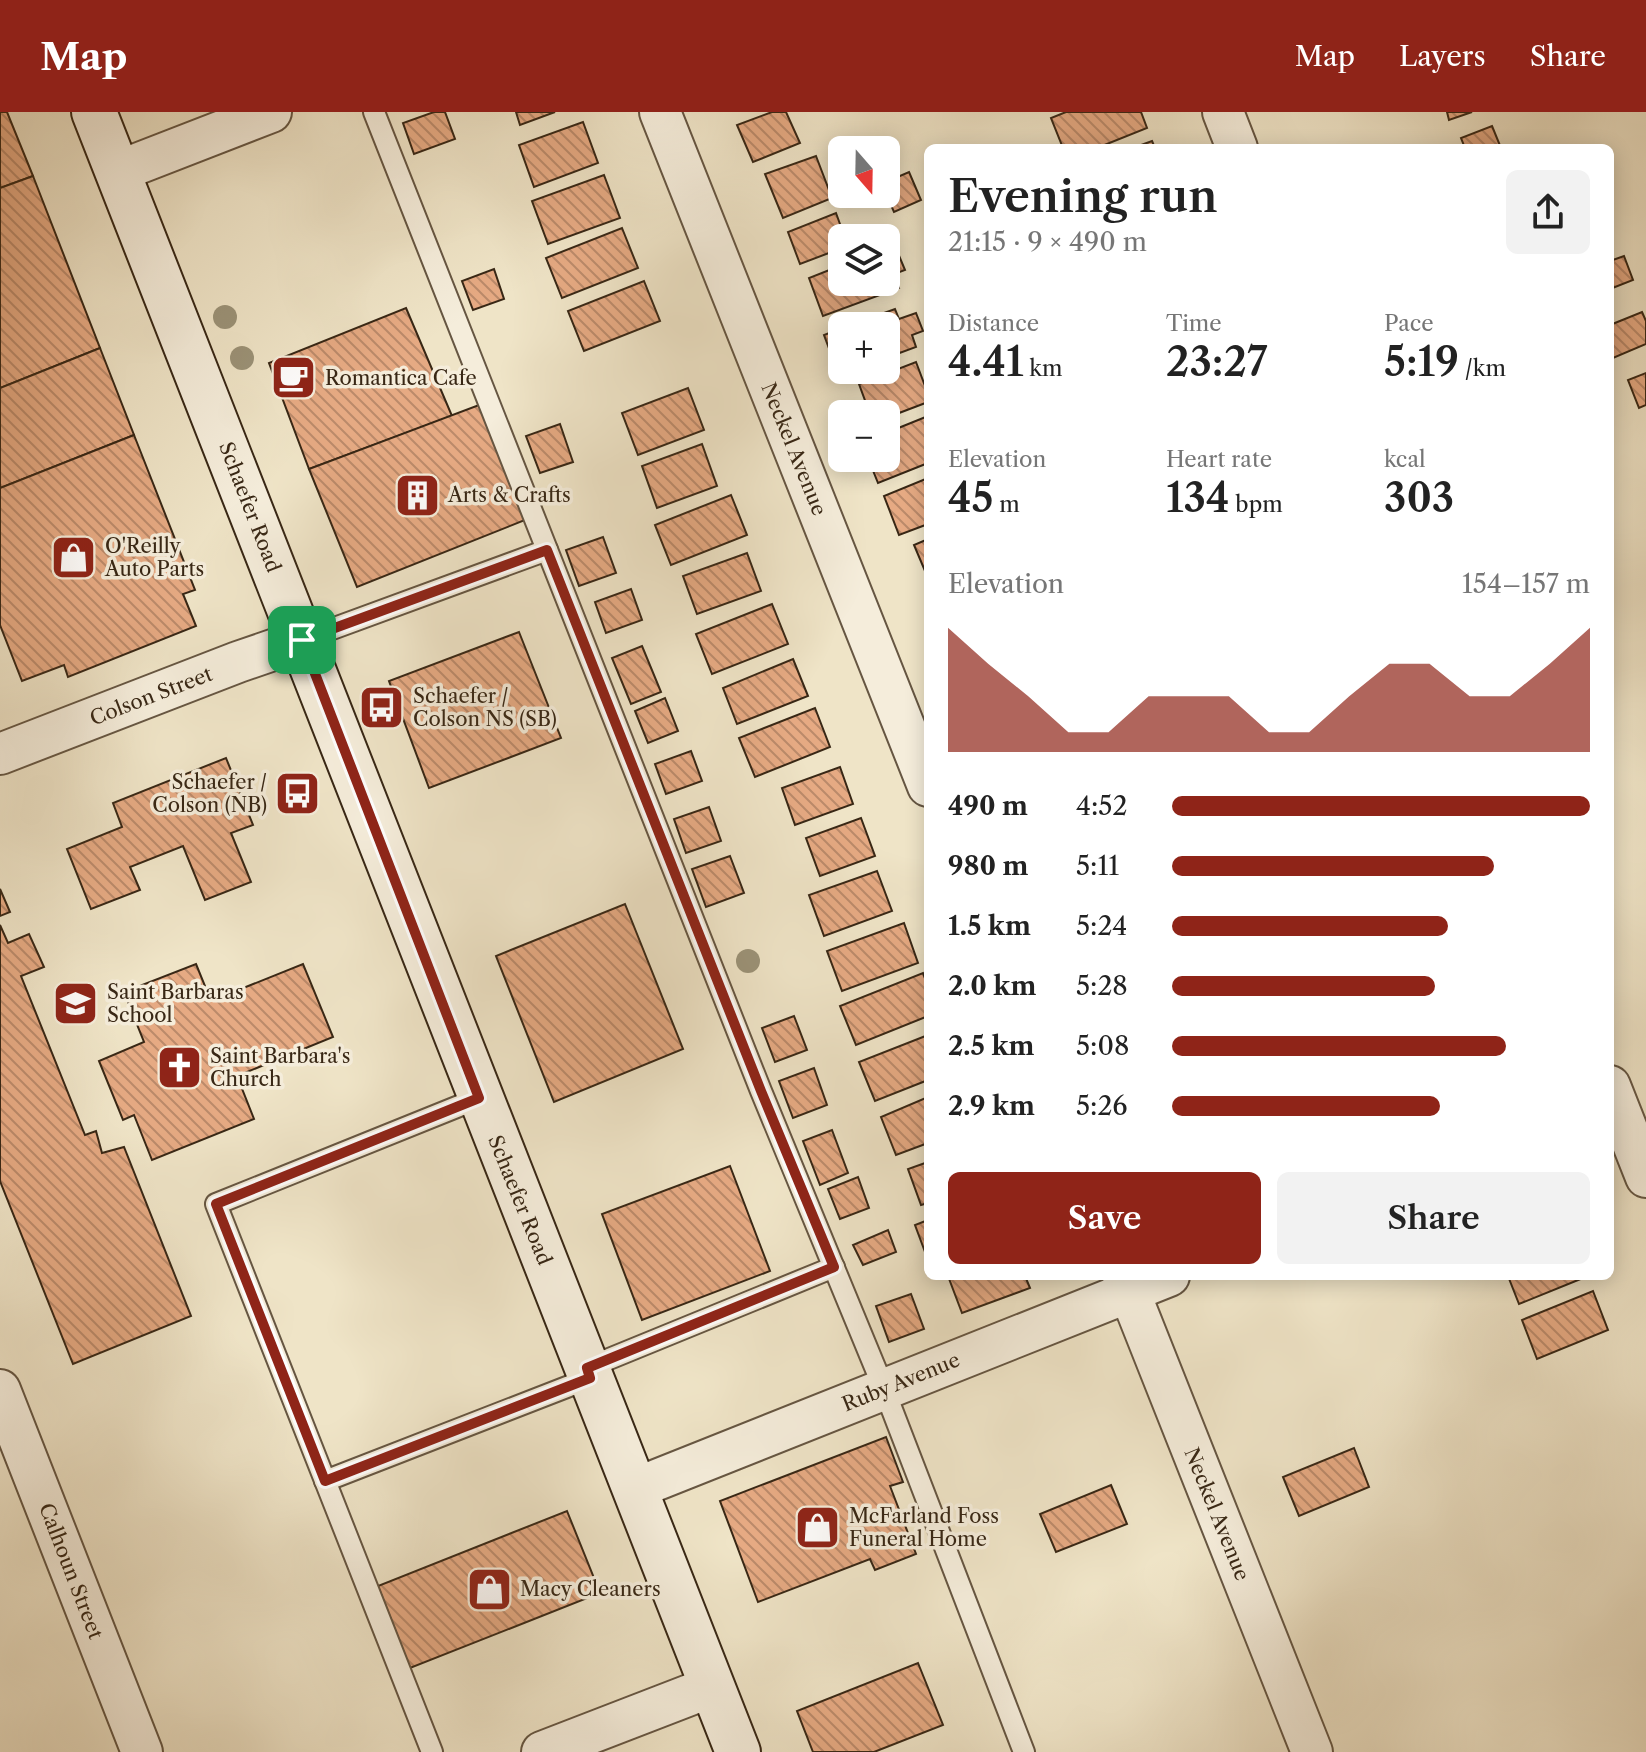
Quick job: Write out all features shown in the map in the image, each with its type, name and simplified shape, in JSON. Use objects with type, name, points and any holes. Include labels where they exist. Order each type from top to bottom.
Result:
[{"type":"main road","name":"Schaefer Road","points":[[94,112],[738,1752]]},
{"type":"street","points":[[119,171],[271,112]]},
{"type":"street","name":"Neckel Avenue","points":[[660,112],[924,776]]},
{"type":"street","points":[[1223,112],[1235,144]]},
{"type":"street","name":"Colson Street","points":[[1,749],[302,640]]},
{"type":"street","points":[[1620,1093],[1646,1177]]},
{"type":"street","name":"Ruby Avenue","points":[[634,1489],[884,1389],[1126,1284],[1148,1280]]},
{"type":"street","name":"Neckel Avenue","points":[[1126,1284],[1312,1752]]},
{"type":"street","name":"Calhoun Street","points":[[0,1390],[142,1752]]},
{"type":"street","points":[[542,1752],[713,1686]]},
{"type":"lane","points":[[374,112],[761,1091],[884,1389],[1024,1752]]},
{"type":"lane","points":[[302,640],[547,550]]},
{"type":"lane","points":[[432,1752],[216,1204],[479,1098]]},
{"type":"lane","points":[[325,1481],[589,1373],[834,1267]]},
{"type":"building","points":[[0,112],[7,112],[33,176],[0,188]]},
{"type":"building","points":[[434,112],[445,112],[455,139],[414,154],[403,123]]},
{"type":"building","points":[[516,112],[555,112],[520,125]]},
{"type":"building","points":[[772,112],[786,112],[800,143],[753,162],[737,125]]},
{"type":"building","points":[[1066,112],[1141,112],[1147,128],[1107,144],[1061,144],[1051,118]]},
{"type":"building","points":[[1447,112],[1472,112],[1449,120]]},
{"type":"building","points":[[583,122],[598,163],[534,187],[519,145]]},
{"type":"building","points":[[1492,126],[1499,144],[1463,144],[1461,138]]},
{"type":"building","points":[[816,156],[828,188],[828,200],[783,218],[765,174]]},
{"type":"building","points":[[909,172],[921,200],[894,212],[892,208],[900,208],[900,176]]},
{"type":"building","points":[[604,175],[620,218],[548,244],[532,201]]},
{"type":"building","points":[[33,176],[100,348],[0,388],[0,188]]},
{"type":"building","points":[[836,213],[840,224],[828,224],[828,253],[800,264],[788,232]]},
{"type":"building","points":[[622,228],[638,268],[562,298],[546,258]]},
{"type":"building","points":[[1624,256],[1633,280],[1614,287],[1614,260]]},
{"type":"building","points":[[494,269],[504,299],[473,310],[462,281]]},
{"type":"building","points":[[828,271],[828,296],[877,296],[823,316],[809,278]]},
{"type":"building","points":[[644,281],[660,321],[584,351],[568,311]]},
{"type":"building","points":[[406,308],[452,416],[309,469],[269,363]]},
{"type":"building","points":[[1642,312],[1646,321],[1646,344],[1614,358],[1614,323]]},
{"type":"building","points":[[916,313],[923,331],[912,335],[916,347],[900,353],[900,319]]},
{"type":"building","points":[[100,348],[134,435],[0,488],[0,388]]},
{"type":"building","points":[[916,362],[924,383],[924,404],[900,413],[900,400],[865,400],[859,384],[900,384],[900,368]]},
{"type":"building","points":[[1646,373],[1646,405],[1639,408],[1628,380]]},
{"type":"building","points":[[688,388],[704,430],[638,455],[622,413]]},
{"type":"building","name":"Arts & Crafts","points":[[479,405],[525,520],[357,587],[309,469]]},
{"type":"building","points":[[924,418],[924,465],[878,483],[874,472],[900,472],[900,427]]},
{"type":"building","points":[[560,424],[573,462],[540,473],[526,436]]},
{"type":"building","points":[[134,435],[195,590],[183,594],[196,626],[68,677],[64,665],[22,681],[0,625],[0,488]]},
{"type":"building","points":[[702,444],[717,486],[657,508],[642,466]]},
{"type":"building","points":[[924,480],[924,526],[899,535],[884,496]]},
{"type":"building","points":[[731,495],[747,535],[671,565],[655,525]]},
{"type":"building","points":[[603,537],[616,573],[579,586],[566,550]]},
{"type":"building","points":[[924,541],[924,569],[914,545]]},
{"type":"building","points":[[747,553],[761,591],[697,614],[683,576]]},
{"type":"building","points":[[631,589],[642,620],[606,633],[595,602]]},
{"type":"building","points":[[772,604],[788,644],[712,674],[696,634]]},
{"type":"building","points":[[519,632],[561,738],[429,788],[389,681]]},
{"type":"building","points":[[642,646],[661,692],[631,704],[612,658]]},
{"type":"building","points":[[793,659],[808,696],[737,724],[723,688]]},
{"type":"building","points":[[665,698],[678,731],[648,743],[635,711]]},
{"type":"building","points":[[815,708],[830,747],[755,777],[739,738]]},
{"type":"building","points":[[691,751],[702,781],[666,794],[655,764]]},
{"type":"building","points":[[226,758],[253,825],[231,833],[251,882],[205,900],[183,846],[130,867],[140,890],[91,909],[67,849],[122,827],[113,803]]},
{"type":"building","points":[[840,767],[853,804],[795,825],[782,788]]},
{"type":"building","points":[[709,807],[721,841],[686,853],[674,819]]},
{"type":"building","points":[[861,818],[875,856],[820,876],[806,838]]},
{"type":"building","points":[[730,856],[744,893],[706,907],[692,869]]},
{"type":"building","points":[[877,871],[892,911],[824,936],[809,895]]},
{"type":"building","points":[[0,889],[10,912],[0,916]]},
{"type":"building","points":[[625,904],[683,1049],[554,1102],[496,956]]},
{"type":"building","points":[[904,923],[918,963],[842,991],[827,951]]},
{"type":"building","points":[[0,925],[8,943],[29,934],[44,967],[21,976],[85,1135],[96,1131],[102,1153],[124,1147],[191,1316],[73,1364],[0,1181]]},
{"type":"building","name":"Saint Barbara's Church","points":[[196,964],[211,1001],[303,964],[333,1037],[237,1076],[254,1119],[152,1160],[134,1115],[123,1120],[99,1061],[144,1042],[124,992]]},
{"type":"building","points":[[923,973],[924,1018],[856,1045],[840,1006]]},
{"type":"building","points":[[794,1016],[807,1050],[775,1062],[762,1028]]},
{"type":"building","points":[[924,1037],[924,1082],[875,1101],[859,1062]]},
{"type":"building","points":[[814,1068],[827,1105],[793,1118],[779,1081]]},
{"type":"building","points":[[924,1099],[924,1144],[896,1155],[881,1117]]},
{"type":"building","points":[[832,1130],[848,1173],[820,1185],[803,1141]]},
{"type":"building","points":[[924,1163],[924,1204],[921,1205],[908,1169]]},
{"type":"building","points":[[730,1166],[770,1271],[642,1320],[602,1214]]},
{"type":"building","points":[[858,1177],[869,1208],[840,1219],[828,1189]]},
{"type":"building","points":[[924,1222],[924,1249],[915,1225]]},
{"type":"building","points":[[888,1230],[896,1252],[863,1265],[853,1245]]},
{"type":"building","points":[[950,1280],[1027,1280],[1030,1288],[962,1313]]},
{"type":"building","points":[[1510,1280],[1578,1280],[1519,1304]]},
{"type":"building","points":[[1593,1291],[1608,1330],[1537,1359],[1522,1320]]},
{"type":"building","points":[[911,1294],[924,1329],[889,1342],[876,1306]]},
{"type":"building","name":"McFarland Foss Funeral Home","points":[[886,1437],[903,1482],[890,1486],[916,1554],[875,1570],[870,1559],[758,1602],[720,1501]]},
{"type":"building","points":[[1354,1448],[1369,1487],[1299,1516],[1283,1477]]},
{"type":"building","points":[[1111,1485],[1127,1524],[1056,1552],[1040,1514]]},
{"type":"building","name":"Macy Cleaners","points":[[567,1511],[600,1593],[410,1668],[378,1586]]},
{"type":"building","points":[[918,1663],[943,1725],[874,1752],[813,1752],[797,1711]]},
{"type":"place","name":"Romantica Cafe","points":[[294,378]]},
{"type":"place","name":"Arts & Crafts","points":[[417,495]]},
{"type":"place","name":"O'Reilly Auto Parts","points":[[74,558]]},
{"type":"place","name":"Schaefer / Colson NS (SB)","points":[[382,707]]},
{"type":"place","name":"Schaefer / Colson (NB)","points":[[298,794]]},
{"type":"place","name":"Saint Barbaras School","points":[[76,1004]]},
{"type":"place","name":"Saint Barbara's Church","points":[[179,1068]]},
{"type":"place","name":"McFarland Foss Funeral Home","points":[[818,1527]]},
{"type":"place","name":"Macy Cleaners","points":[[489,1589]]},
{"type":"route","points":[[547,550],[834,1267],[587,1368],[590,1378],[325,1481],[216,1204],[479,1098],[302,640],[547,550]]}]
